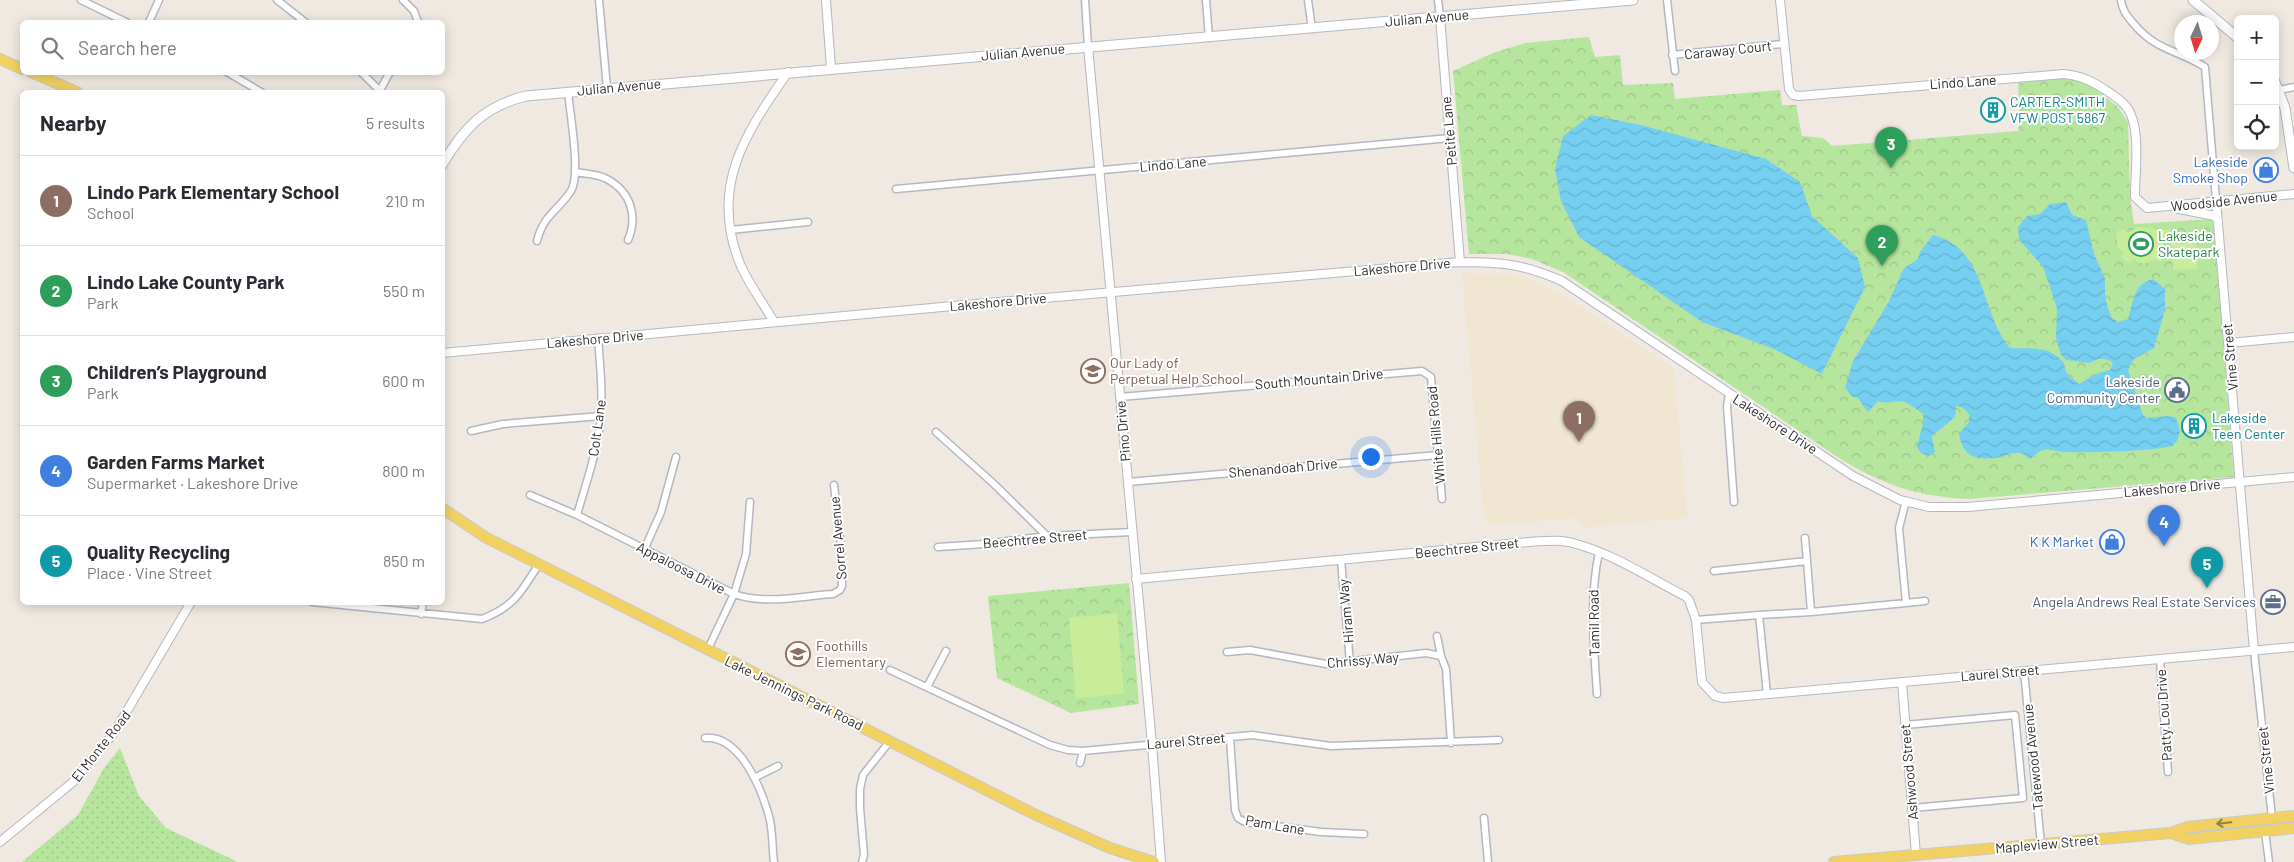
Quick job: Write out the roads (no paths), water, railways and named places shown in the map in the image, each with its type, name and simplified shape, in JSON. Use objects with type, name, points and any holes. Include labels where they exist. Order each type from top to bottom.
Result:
[{"type":"main road","name":"Julian Avenue","points":[[445,160],[461,135],[493,107],[526,96],[1633,0]]},
{"type":"main road","points":[[2193,0],[2234,35]]},
{"type":"main road","points":[[0,60],[20,68]]},
{"type":"main road","points":[[37,75],[73,90]]},
{"type":"main road","points":[[2279,92],[2285,108],[2294,168]]},
{"type":"main road","name":"Lake Jennings Park Road","points":[[445,510],[485,537],[707,651],[1044,818],[1110,848],[1154,862]]},
{"type":"main road","name":"Mapleview Street","points":[[1834,862],[1916,858],[2041,844],[2171,833],[2188,827],[2294,816]]},
{"type":"main road","name":"Mapleview Street","points":[[2171,833],[2189,839],[2294,828]]},
{"type":"street","points":[[81,0],[122,20]]},
{"type":"street","points":[[150,20],[159,0]]},
{"type":"street","points":[[277,0],[302,20]]},
{"type":"street","points":[[403,0],[414,11],[418,20]]},
{"type":"street","points":[[599,0],[607,88]]},
{"type":"street","points":[[826,0],[832,68]]},
{"type":"street","name":"Pino Drive","points":[[1085,0],[1098,170],[1152,744],[1161,862]]},
{"type":"street","points":[[1206,0],[1209,38]]},
{"type":"street","points":[[1308,0],[1312,29]]},
{"type":"street","name":"Petite Lane","points":[[1438,0],[1460,262]]},
{"type":"street","points":[[1667,0],[1675,71]]},
{"type":"street","points":[[1780,0],[1783,44]]},
{"type":"street","name":"Vine Street","points":[[2121,0],[2122,8],[2126,15],[2145,36],[2158,46],[2194,60],[2205,68],[2254,651],[2272,818]]},
{"type":"street","name":"Caraway Court","points":[[1672,55],[1783,44]]},
{"type":"street","name":"Lindo Lane","points":[[1783,44],[1789,89],[1798,96],[2064,74],[2091,80],[2124,104],[2131,114],[2135,129],[2135,197],[2146,208],[2154,208]]},
{"type":"street","points":[[774,322],[742,268],[731,230],[730,199],[736,159],[748,132],[788,72]]},
{"type":"street","points":[[232,75],[258,90]]},
{"type":"street","points":[[364,75],[377,90]]},
{"type":"street","points":[[380,90],[388,75]]},
{"type":"street","points":[[2279,86],[2294,87]]},
{"type":"street","points":[[537,241],[542,225],[572,189],[576,172],[568,92]]},
{"type":"street","name":"Lindo Lane","points":[[896,189],[1450,138]]},
{"type":"street","points":[[576,172],[606,178],[627,200],[632,207],[634,226],[628,240]]},
{"type":"street","name":"Woodside Avenue","points":[[2154,208],[2216,200],[2294,194]]},
{"type":"street","points":[[2165,207],[2202,212],[2215,216],[2218,220]]},
{"type":"street","points":[[731,230],[808,222]]},
{"type":"street","name":"Lakeshore Drive","points":[[445,353],[1110,292],[1460,262],[1496,262],[1538,271],[1562,281],[1853,476],[1871,487],[1906,501],[1929,507],[1968,507],[2294,477]]},
{"type":"street","points":[[2229,343],[2294,337]]},
{"type":"street","name":"Colt Lane","points":[[577,515],[594,456],[600,416],[601,388],[598,338]]},
{"type":"street","name":"South Mountain Drive","points":[[1120,397],[1407,371],[1422,371],[1427,374]]},
{"type":"street","name":"White Hills Road","points":[[1427,374],[1431,377],[1442,499]]},
{"type":"street","points":[[1729,394],[1727,406],[1734,502]]},
{"type":"street","points":[[471,431],[503,424],[600,416]]},
{"type":"street","points":[[936,432],[1047,536]]},
{"type":"street","name":"Shenandoah Drive","points":[[1128,482],[1438,455]]},
{"type":"street","points":[[644,550],[661,512],[676,457]]},
{"type":"street","name":"Sorrel Avenue","points":[[834,485],[841,546],[842,586],[840,590]]},
{"type":"street","name":"Appaloosa Drive","points":[[530,495],[577,515],[734,594],[749,599],[833,594],[840,590]]},
{"type":"street","points":[[1906,501],[1899,528],[1906,603]]},
{"type":"street","points":[[707,651],[734,594],[746,554],[750,502]]},
{"type":"street","name":"Beechtree Street","points":[[938,547],[984,544],[1047,536],[1132,532]]},
{"type":"street","points":[[1805,538],[1811,612]]},
{"type":"street","name":"Beechtree Street","points":[[1136,579],[1552,541],[1575,543],[1599,552],[1685,596],[1689,600],[1696,620],[1702,682],[1709,692]]},
{"type":"street","name":"Tamil Road","points":[[1597,694],[1592,604],[1593,579],[1599,552]]},
{"type":"street","name":"Hiram Way","points":[[1341,560],[1350,663]]},
{"type":"street","points":[[1714,571],[1807,561]]},
{"type":"street","points":[[339,605],[482,619],[500,612],[520,595],[539,564]]},
{"type":"street","points":[[1696,620],[1811,612],[1925,601]]},
{"type":"street","name":"El Monte Road","points":[[0,842],[73,782],[114,733],[189,605]]},
{"type":"street","points":[[421,614],[422,605]]},
{"type":"street","points":[[1759,616],[1767,694]]},
{"type":"street","points":[[1438,636],[1441,656],[1446,669],[1451,743]]},
{"type":"street","name":"Laurel Street","points":[[1709,692],[1724,698],[2294,647]]},
{"type":"street","name":"Chrissy Way","points":[[1227,652],[1250,650],[1326,664],[1426,654],[1441,656]]},
{"type":"street","points":[[927,687],[946,651]]},
{"type":"street","name":"Patty Lou Drive","points":[[2160,659],[2168,772]]},
{"type":"street","name":"Laurel Street","points":[[890,670],[1050,745],[1083,752],[1252,735],[1331,746],[1499,740]]},
{"type":"street","name":"Tatewood Avenue","points":[[2024,671],[2041,844]]},
{"type":"street","name":"Ashwood Street","points":[[1902,682],[1916,858]]},
{"type":"street","points":[[1905,725],[2015,715],[2023,798],[1912,808]]},
{"type":"street","points":[[705,738],[714,737],[728,744],[739,754],[754,778],[769,817],[774,862]]},
{"type":"street","name":"Pam Lane","points":[[1230,738],[1235,810],[1238,818],[1244,822],[1302,830],[1364,834]]},
{"type":"street","points":[[862,862],[864,855],[860,789],[863,775],[890,741]]},
{"type":"street","points":[[1080,763],[1083,752]]},
{"type":"street","points":[[754,778],[778,766]]},
{"type":"street","points":[[1484,818],[1488,862]]},
{"type":"street","points":[[2264,832],[2269,862]]},
{"type":"water","points":[[1591,115],[1641,125],[1766,159],[1800,182],[1812,216],[1858,258],[1865,287],[1822,374],[1774,349],[1702,322],[1579,237],[1561,201],[1555,169],[1563,136]]},
{"type":"water","points":[[2066,202],[2072,215],[2086,220],[2094,254],[2105,278],[2105,295],[2112,318],[2118,322],[2128,319],[2135,294],[2146,281],[2153,279],[2165,289],[2165,310],[2154,348],[2134,359],[2128,370],[2143,415],[2147,418],[2175,417],[2179,428],[2178,439],[2173,445],[2155,449],[2088,452],[2043,450],[2030,459],[2018,453],[1996,458],[1982,458],[1971,455],[1963,447],[1959,434],[1969,422],[1969,414],[1962,407],[1956,406],[1955,417],[1932,436],[1935,452],[1928,456],[1921,453],[1917,447],[1923,423],[1923,414],[1902,401],[1886,403],[1878,401],[1868,412],[1857,397],[1853,397],[1845,388],[1853,361],[1888,303],[1904,268],[1918,259],[1920,252],[1933,235],[1951,242],[1964,253],[1973,267],[2000,334],[2010,348],[2038,349],[2051,353],[2063,362],[2067,373],[2079,384],[2098,373],[2110,370],[2113,363],[2104,359],[2090,363],[2066,360],[2061,355],[2056,338],[2057,309],[2043,267],[2019,239],[2018,227],[2027,216],[2040,214],[2050,204]]},
{"type":"place","name":"CARTER-SMITH VFW POST 5867","points":[[1993,110]]},
{"type":"place","name":"Children’s Playground","points":[[1891,168]]},
{"type":"place","name":"Lakeside Smoke Shop","points":[[2266,170]]},
{"type":"place","name":"Lakeside Skatepark","points":[[2141,244]]},
{"type":"place","name":"Lindo Lake County Park","points":[[1882,266]]},
{"type":"place","name":"Our Lady of Perpetual Help School","points":[[1093,371]]},
{"type":"place","name":"Lakeside Community Center","points":[[2177,390]]},
{"type":"place","name":"Lakeside Teen Center","points":[[2194,426]]},
{"type":"place","name":"Lindo Park Elementary School","points":[[1579,442]]},
{"type":"place","name":"K K Market","points":[[2112,542]]},
{"type":"place","name":"Garden Farms Market","points":[[2164,546]]},
{"type":"place","name":"Quality Recycling","points":[[2207,588]]},
{"type":"place","name":"Angela Andrews Real Estate Services","points":[[2273,602]]},
{"type":"place","name":"Foothills Elementary","points":[[798,654]]}]
